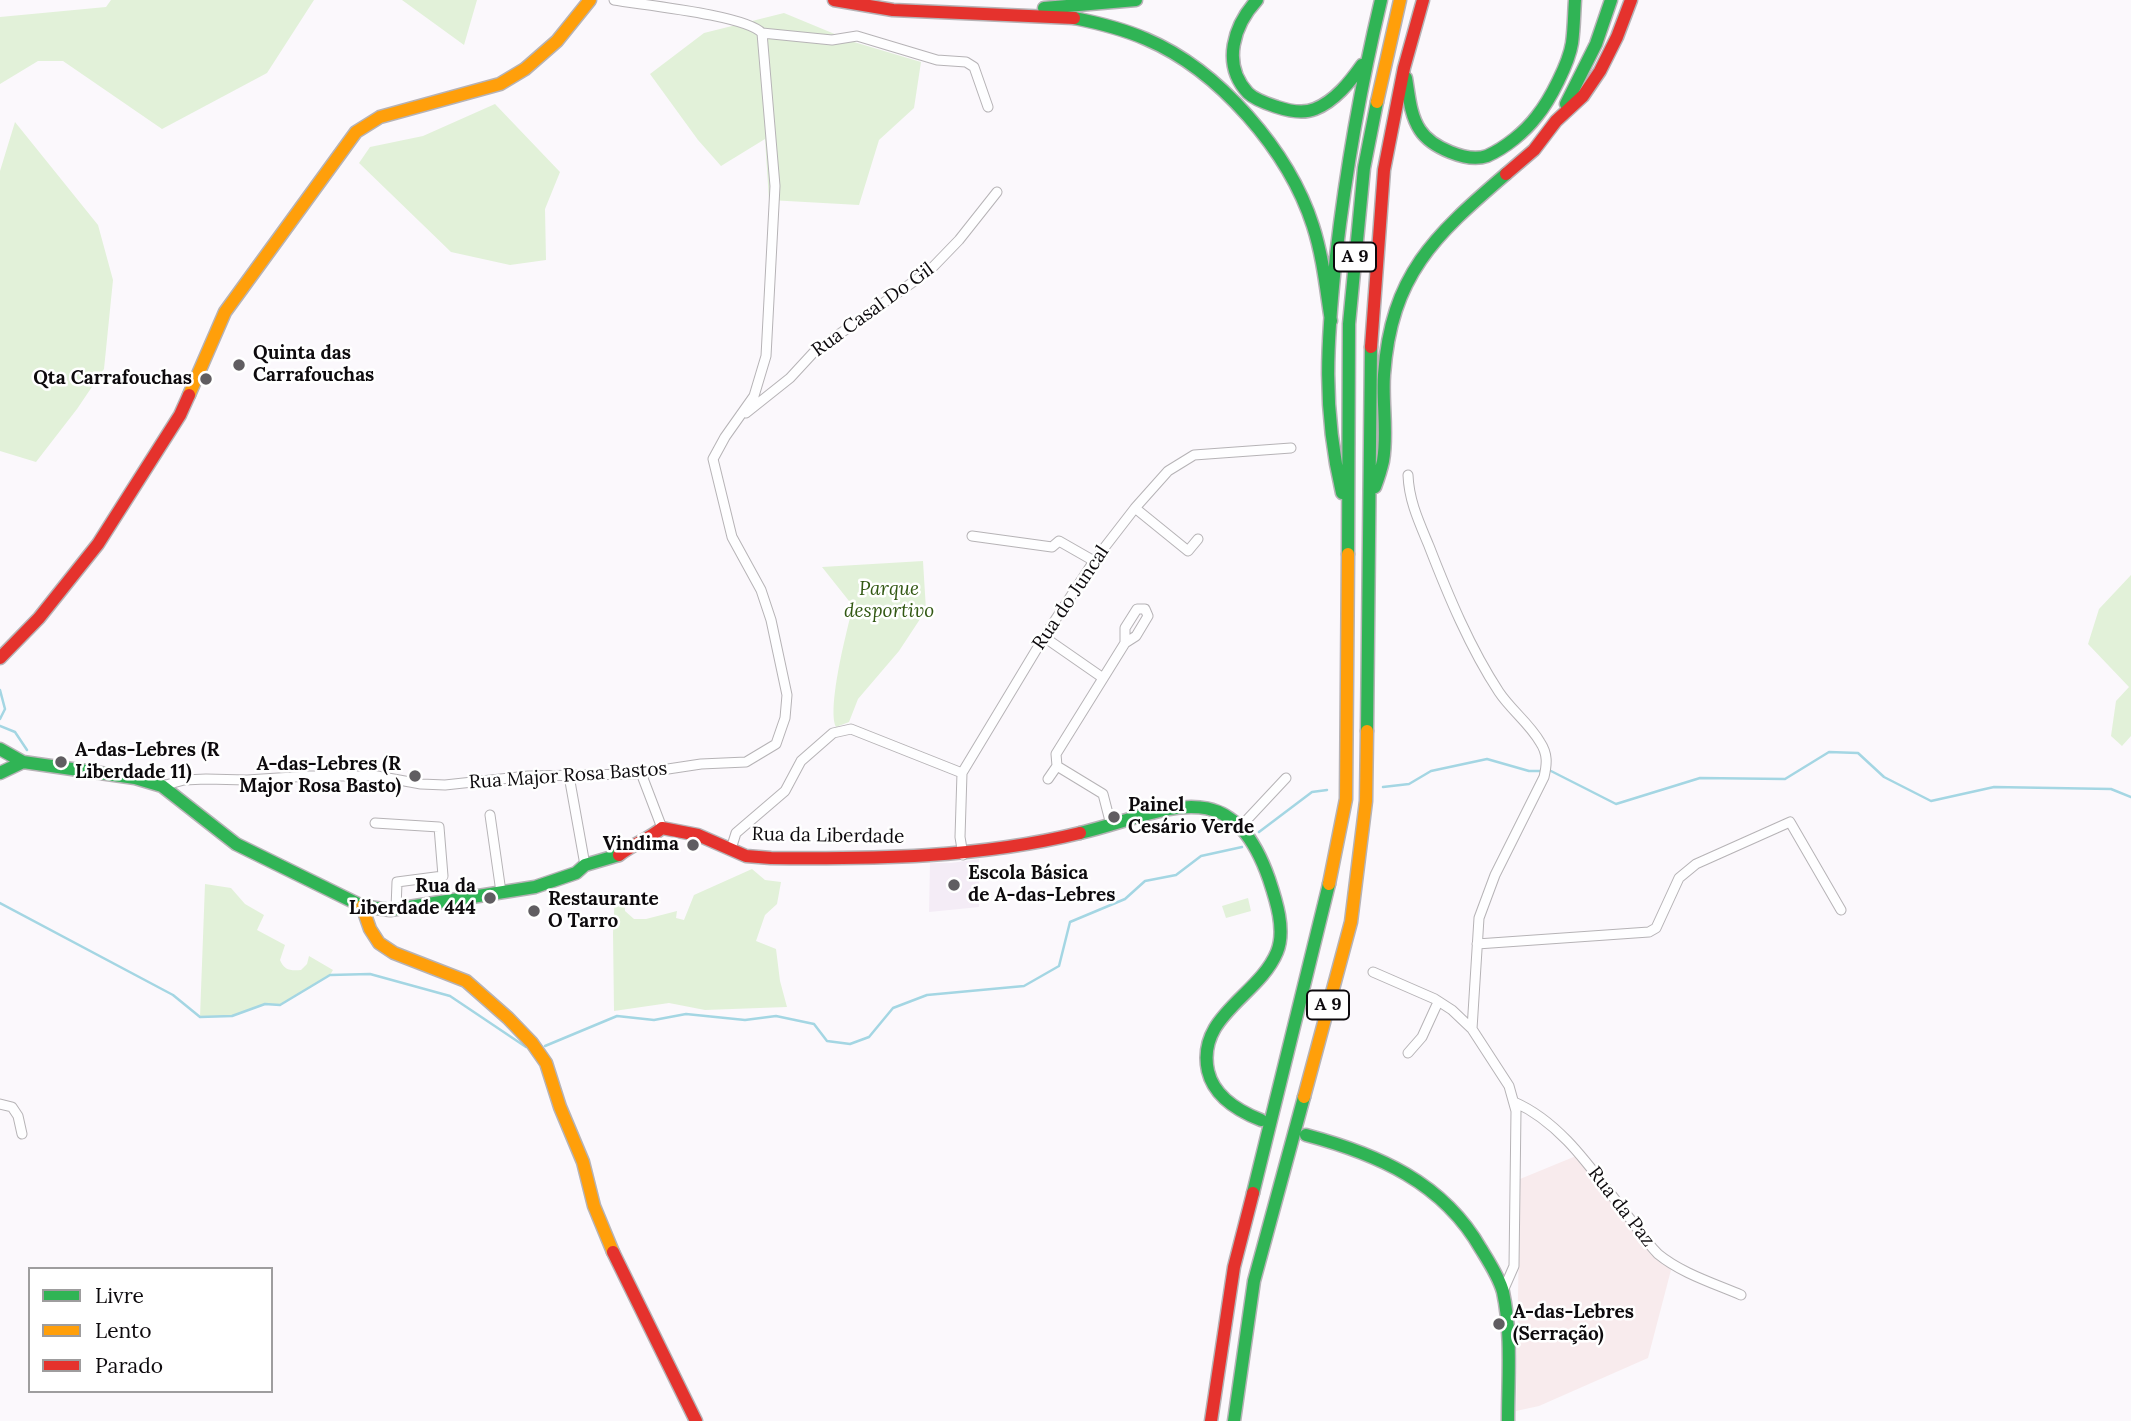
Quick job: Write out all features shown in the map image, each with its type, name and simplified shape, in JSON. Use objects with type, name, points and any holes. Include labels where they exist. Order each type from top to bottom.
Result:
[{"type":"main road","points":[[0,658],[39,618],[97,544],[180,415],[225,312],[356,132],[380,117],[500,84],[526,69],[557,41],[590,0]]},
{"type":"main road","points":[[834,0],[865,8],[1075,18],[1109,26],[1156,43],[1224,90],[1270,143],[1309,213],[1323,267],[1331,321]]},
{"type":"main road","points":[[993,13],[1136,0]]},
{"type":"main road","points":[[1257,0],[1240,19],[1232,37],[1236,71],[1250,94],[1287,111],[1313,110],[1344,89],[1366,60]]},
{"type":"main road","points":[[1348,519],[1333,455],[1327,383],[1346,165],[1366,60],[1381,0]]},
{"type":"main road","name":"A 9","points":[[1212,1421],[1234,1267],[1323,916],[1346,799],[1349,324],[1363,181],[1400,0]]},
{"type":"main road","name":"A 9","points":[[1234,1421],[1254,1281],[1351,922],[1366,801],[1370,331],[1384,170],[1404,68],[1423,0]]},
{"type":"main road","points":[[1404,68],[1412,112],[1420,131],[1437,147],[1457,155],[1484,157],[1510,143],[1537,117],[1557,82],[1572,46],[1575,0]]},
{"type":"main road","points":[[1370,505],[1383,460],[1384,373],[1400,294],[1414,268],[1438,237],[1462,212],[1534,149],[1556,121],[1585,71],[1611,0]]},
{"type":"main road","points":[[1556,121],[1583,96],[1600,71],[1631,0]]},
{"type":"main road","points":[[0,749],[23,762],[135,778],[162,786],[236,844],[362,906],[396,909],[535,887],[576,873],[585,865],[619,855],[662,828]]},
{"type":"main road","points":[[0,773],[23,762]]},
{"type":"main road","name":"Rua da Liberdade","points":[[662,828],[699,836],[750,857],[962,855],[1025,845],[1176,807],[1214,808],[1242,825]]},
{"type":"main road","points":[[1242,825],[1264,865],[1276,902],[1280,935],[1278,951],[1266,971],[1217,1023],[1207,1044],[1206,1067],[1215,1089],[1233,1108],[1261,1120]]},
{"type":"main road","points":[[362,906],[370,929],[379,943],[394,953],[466,981],[508,1018],[532,1043],[546,1063],[564,1118],[583,1162],[594,1206],[612,1250],[696,1421]]},
{"type":"main road","points":[[1306,1135],[1393,1163],[1434,1191],[1457,1213],[1480,1244],[1503,1291],[1508,1339],[1508,1421]]},
{"type":"street","points":[[614,0],[729,19],[756,27],[762,33],[832,40],[857,36],[937,60],[966,62],[974,67],[988,107]]},
{"type":"street","name":"Rua Major Rosa Bastos","points":[[162,786],[184,779],[247,780],[309,776],[377,776],[421,784],[445,785],[528,776],[641,773],[701,764],[746,762],[776,744],[785,718],[787,695],[771,620],[761,590],[732,537],[713,459],[724,437],[754,396],[766,356],[775,186],[762,33]]},
{"type":"street","name":"Rua Casal Do Gil","points":[[739,418],[790,379],[814,352],[930,270],[959,240],[997,192]]},
{"type":"street","name":"Rua do Juncal","points":[[962,855],[962,772],[1044,637],[1094,561],[1135,508],[1168,471],[1194,455],[1291,448]]},
{"type":"street","points":[[1408,475],[1408,495],[1447,592],[1491,680],[1540,742],[1546,755],[1544,777],[1479,918],[1472,1029]]},
{"type":"street","points":[[1135,508],[1185,555],[1198,539]]},
{"type":"street","points":[[972,536],[1052,547],[1059,541],[1094,561]]},
{"type":"street","points":[[1044,637],[1103,678]]},
{"type":"street","points":[[1048,779],[1057,766],[1056,754],[1125,643]]},
{"type":"street","points":[[731,849],[736,833],[785,791],[801,761],[833,733],[851,729],[962,772]]},
{"type":"street","points":[[1057,766],[1103,794],[1111,825]]},
{"type":"street","points":[[641,773],[662,828]]},
{"type":"street","points":[[569,776],[585,865]]},
{"type":"street","points":[[1242,825],[1286,778]]},
{"type":"street","points":[[490,815],[501,892]]},
{"type":"street","points":[[1477,944],[1649,932],[1656,928],[1679,878],[1696,864],[1790,822],[1841,910]]},
{"type":"street","points":[[374,823],[439,827],[443,876],[397,882],[396,909]]},
{"type":"street","points":[[1373,972],[1452,1010],[1472,1029],[1509,1086],[1516,1111],[1514,1266],[1503,1291]]},
{"type":"street","points":[[1408,1054],[1422,1037],[1438,1002]]},
{"type":"street","name":"Rua da Paz","points":[[1514,1102],[1547,1122],[1592,1168],[1656,1252],[1672,1265],[1741,1295]]},
{"type":"street","points":[[0,1104],[12,1107],[19,1116],[22,1134]]},
{"type":"shaded area","name":"Escola Básica de A-das-Lebres","points":[[979,859],[979,907],[929,912],[930,863]]},
{"type":"shaded area","points":[[1576,1156],[1671,1270],[1648,1358],[1539,1406],[1516,1411],[1520,1179]]},
{"type":"green space","points":[[111,0],[314,0],[267,73],[162,129],[63,61],[38,61],[0,84],[0,17],[106,7]]},
{"type":"green space","points":[[402,0],[477,0],[464,45]]},
{"type":"green space","points":[[784,13],[854,42],[921,62],[914,108],[879,140],[859,205],[769,200],[765,139],[721,166],[698,140],[650,74],[704,33]]},
{"type":"green space","points":[[495,104],[560,172],[545,209],[546,260],[510,265],[451,252],[359,163],[370,147],[423,136]]},
{"type":"green space","points":[[15,122],[98,225],[113,280],[104,369],[36,462],[0,451],[0,171]]},
{"type":"green space","name":"Parque desportivo","points":[[923,561],[926,610],[899,651],[858,699],[849,722],[836,727],[836,686],[853,606],[822,567]]},
{"type":"green space","points":[[2131,575],[2131,736],[2122,746],[2111,736],[2116,701],[2129,687],[2088,644],[2099,609]]},
{"type":"green space","points":[[752,869],[765,880],[781,882],[777,904],[765,915],[756,941],[776,949],[787,1007],[705,1010],[669,1003],[614,1011],[615,894],[624,896],[625,911],[634,919],[646,919],[677,911],[676,918],[684,920],[694,895]]},
{"type":"green space","points":[[205,884],[231,888],[245,904],[264,915],[257,930],[285,945],[280,960],[286,968],[301,970],[307,964],[309,956],[333,970],[330,975],[280,1005],[265,1004],[232,1016],[200,1017]]},
{"type":"green space","points":[[1248,898],[1251,911],[1226,918],[1222,906]]},
{"type":"waterway","points":[[0,690],[5,709],[0,719]]},
{"type":"waterway","points":[[0,726],[15,732],[27,750]]},
{"type":"waterway","points":[[1551,771],[1616,804],[1700,778],[1785,779],[1829,752],[1858,753],[1884,777],[1931,801],[1994,787],[2111,789],[2131,797]]},
{"type":"waterway","points":[[1383,787],[1409,784],[1431,771],[1487,759],[1529,771],[1542,771]]},
{"type":"waterway","points":[[1259,832],[1312,792],[1327,790]]},
{"type":"waterway","points":[[545,1046],[617,1016],[654,1020],[686,1014],[745,1020],[776,1016],[814,1024],[827,1041],[850,1044],[869,1037],[893,1008],[927,995],[1024,986],[1059,966],[1070,922],[1125,899],[1145,881],[1176,875],[1201,856],[1242,847]]},
{"type":"waterway","points":[[0,903],[173,995],[200,1017],[232,1016],[265,1004],[280,1005],[330,975],[370,974],[450,996],[526,1047]]},
{"type":"traffic: fast","points":[[1044,8],[1136,0]]},
{"type":"traffic: fast","points":[[1257,0],[1242,21],[1233,57],[1240,82],[1254,98],[1286,110],[1310,111],[1335,96],[1362,65]]},
{"type":"traffic: fast","points":[[1342,493],[1331,432],[1329,403],[1330,317],[1349,159],[1381,0]]},
{"type":"traffic: fast","points":[[1406,78],[1414,118],[1425,136],[1450,152],[1479,158],[1487,156],[1508,144],[1527,128],[1553,91],[1570,51],[1575,0]]},
{"type":"traffic: fast","points":[[1566,104],[1596,44],[1611,0]]},
{"type":"traffic: fast","points":[[1074,18],[1129,32],[1173,53],[1200,71],[1248,116],[1269,142],[1302,198],[1319,249],[1331,321]]},
{"type":"traffic: fast","points":[[1348,554],[1349,324],[1364,168],[1377,102]]},
{"type":"traffic: fast","points":[[1375,487],[1384,450],[1384,375],[1388,340],[1396,310],[1407,284],[1438,238],[1506,174]]},
{"type":"traffic: fast","points":[[1367,731],[1371,347]]},
{"type":"traffic: fast","points":[[0,749],[23,762],[135,778],[162,786],[236,844],[362,906],[390,910],[535,887],[576,873],[585,865],[619,855]]},
{"type":"traffic: fast","points":[[0,773],[23,762]]},
{"type":"traffic: fast","points":[[1080,833],[1166,809],[1191,807],[1214,810],[1235,822],[1253,844],[1269,879],[1277,906],[1280,943],[1268,967],[1220,1021],[1211,1035],[1207,1052],[1208,1071],[1221,1096],[1261,1120]]},
{"type":"traffic: fast","points":[[1253,1193],[1329,884]]},
{"type":"traffic: fast","points":[[1234,1421],[1254,1281],[1304,1097]]},
{"type":"traffic: fast","points":[[1306,1135],[1358,1151],[1406,1174],[1428,1188],[1465,1226],[1494,1270],[1503,1292],[1509,1340],[1508,1421]]},
{"type":"traffic: slow","points":[[189,395],[225,312],[356,132],[380,117],[500,84],[525,69],[557,41],[590,0]]},
{"type":"traffic: slow","points":[[1377,102],[1400,0]]},
{"type":"traffic: slow","points":[[1329,884],[1346,799],[1348,554]]},
{"type":"traffic: slow","points":[[1304,1097],[1351,922],[1366,801],[1367,731]]},
{"type":"traffic: slow","points":[[362,906],[370,929],[379,943],[394,953],[466,981],[532,1043],[546,1063],[560,1107],[583,1162],[594,1206],[613,1252]]},
{"type":"traffic: jam","points":[[834,0],[893,10],[1074,18]]},
{"type":"traffic: jam","points":[[1371,347],[1384,170],[1404,68],[1423,0]]},
{"type":"traffic: jam","points":[[1506,174],[1534,150],[1556,121],[1583,96],[1600,71],[1631,0]]},
{"type":"traffic: jam","points":[[0,658],[39,618],[98,544],[180,415],[189,395]]},
{"type":"traffic: jam","points":[[619,855],[662,828],[698,835],[746,856],[771,858],[888,857],[965,852],[1003,848],[1080,833]]},
{"type":"traffic: jam","points":[[1211,1421],[1234,1267],[1253,1193]]},
{"type":"traffic: jam","points":[[613,1252],[696,1421]]},
{"type":"place","name":"Quinta das Carrafouchas","points":[[239,365]]},
{"type":"place","name":"Qta Carrafouchas","points":[[206,379]]},
{"type":"place","name":"A-das-Lebres (R Liberdade 11)","points":[[61,762]]},
{"type":"place","name":"A-das-Lebres (R Major Rosa Basto)","points":[[415,776]]},
{"type":"place","name":"Painel Cesário Verde","points":[[1114,817]]},
{"type":"place","name":"Vindima","points":[[693,845]]},
{"type":"place","name":"Escola Básica de A-das-Lebres","points":[[954,885]]},
{"type":"place","name":"Rua da Liberdade 444","points":[[490,898]]},
{"type":"place","name":"Restaurante O Tarro","points":[[534,911]]},
{"type":"place","name":"A-das-Lebres (Serração)","points":[[1499,1324]]}]
